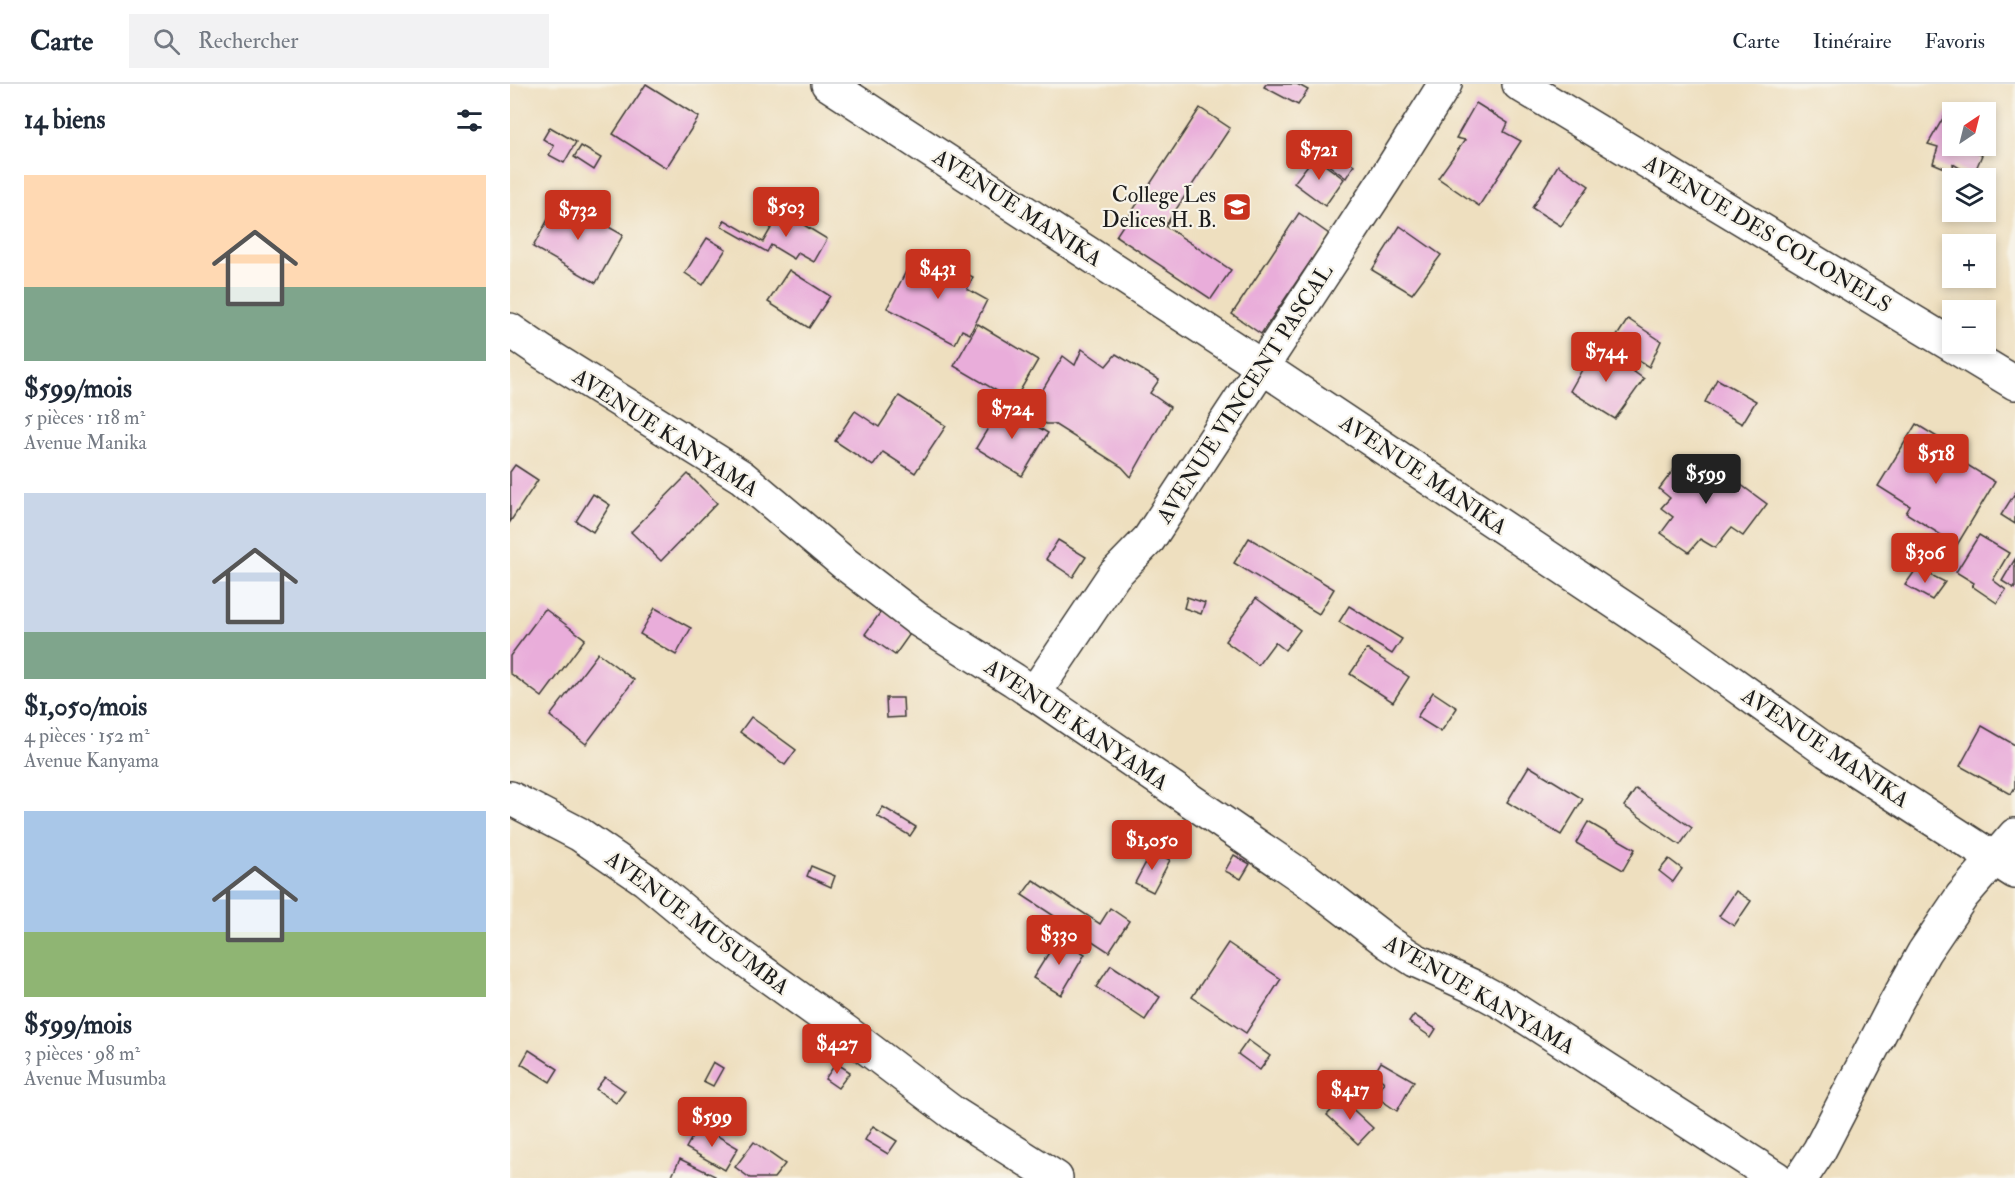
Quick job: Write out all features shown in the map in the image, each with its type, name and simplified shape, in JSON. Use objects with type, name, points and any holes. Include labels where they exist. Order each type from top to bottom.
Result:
[{"type":"street","name":"AVENUE MANIKA","points":[[828,84],[1261,366],[1668,638],[1827,751],[2008,855]]},
{"type":"street","name":"AVENUE VINCENT PASCAL","points":[[1034,694],[1114,575],[1149,539],[1445,84]]},
{"type":"street","name":"AVENUE DES COLONELS","points":[[1519,84],[2015,383]]},
{"type":"street","name":"AVENUE KANYAMA","points":[[510,330],[742,477],[844,563],[917,619],[1034,694],[1307,879],[1354,918],[1415,960],[1507,1005],[1776,1178]]},
{"type":"street","name":"AVENUE MUSUMBA","points":[[510,798],[579,834],[646,880],[722,943],[846,1032],[953,1113],[1056,1178]]},
{"type":"street","points":[[1801,1178],[1819,1151],[1893,1006],[1924,952],[1977,877],[2008,855]]},
{"type":"building","points":[[646,84],[699,117],[666,168],[613,134]]},
{"type":"building","points":[[1266,84],[1297,84],[1308,90],[1298,105],[1264,87]]},
{"type":"building","points":[[1476,103],[1508,123],[1504,132],[1521,141],[1479,206],[1438,178],[1465,140],[1456,138]]},
{"type":"building","points":[[1200,108],[1230,128],[1165,226],[1231,270],[1211,299],[1116,236]]},
{"type":"building","points":[[1942,120],[1942,156],[1982,156],[1976,168],[1960,168],[1953,164],[1954,168],[1945,168],[1933,163],[1938,147],[1928,144]]},
{"type":"building","points":[[550,127],[576,142],[564,163],[549,155],[554,146],[543,139]]},
{"type":"building","points":[[1323,143],[1354,165],[1346,178],[1315,155]]},
{"type":"building","points":[[581,146],[601,158],[594,170],[574,157]]},
{"type":"building","points":[[1314,157],[1344,179],[1325,206],[1294,183]]},
{"type":"building","points":[[1558,165],[1589,186],[1561,226],[1532,208]]},
{"type":"building","points":[[559,199],[623,235],[596,283],[533,247]]},
{"type":"building","points":[[781,211],[827,239],[814,262],[798,253],[794,259],[771,245],[767,252],[721,226],[725,220],[763,242]]},
{"type":"building","points":[[1299,213],[1329,234],[1261,334],[1232,314]]},
{"type":"building","points":[[1400,226],[1441,255],[1412,294],[1372,270]]},
{"type":"building","points":[[707,238],[726,249],[703,285],[685,273]]},
{"type":"building","points":[[938,259],[973,277],[967,289],[987,300],[970,334],[962,330],[955,344],[887,308],[911,262],[930,272]]},
{"type":"building","points":[[789,270],[830,296],[809,328],[768,302]]},
{"type":"building","points":[[1628,319],[1661,341],[1649,367],[1611,345]]},
{"type":"building","points":[[978,324],[1038,360],[1014,401],[954,366]]},
{"type":"building","points":[[1596,345],[1644,379],[1615,419],[1570,391]]},
{"type":"building","points":[[1082,349],[1106,366],[1116,354],[1159,380],[1150,393],[1170,407],[1131,477],[1122,467],[1054,424],[1046,424],[1028,414],[1063,356],[1075,365]]},
{"type":"building","points":[[1717,379],[1756,401],[1742,424],[1705,402]]},
{"type":"building","points":[[899,396],[946,426],[915,473],[883,452],[873,466],[835,441],[855,411],[879,427]]},
{"type":"building","points":[[1002,405],[1048,433],[1022,476],[976,448]]},
{"type":"building","points":[[1916,424],[1955,448],[1951,455],[1995,482],[1957,545],[1906,513],[1910,506],[1878,486]]},
{"type":"building","points":[[1684,456],[1697,467],[1703,457],[1767,504],[1743,536],[1731,528],[1715,548],[1700,539],[1689,552],[1661,533],[1673,517],[1661,508],[1670,498],[1659,489]]},
{"type":"building","points":[[515,465],[538,480],[510,522],[510,472]]},
{"type":"building","points":[[688,474],[717,503],[661,561],[631,532]]},
{"type":"building","points":[[2015,493],[2015,524],[2001,515]]},
{"type":"building","points":[[593,494],[610,505],[593,532],[576,521]]},
{"type":"building","points":[[1979,535],[2009,553],[1993,580],[2006,590],[1997,603],[1972,586],[1974,583],[1956,572]]},
{"type":"building","points":[[1249,538],[1334,589],[1319,614],[1234,563]]},
{"type":"building","points":[[1058,540],[1086,557],[1073,577],[1046,559]]},
{"type":"building","points":[[2015,559],[2015,589],[2002,581]]},
{"type":"building","points":[[1917,568],[1945,582],[1932,600],[1905,585]]},
{"type":"building","points":[[1187,597],[1205,603],[1201,614],[1184,608]]},
{"type":"building","points":[[1256,598],[1300,630],[1285,650],[1275,642],[1258,665],[1225,641]]},
{"type":"building","points":[[1349,606],[1402,639],[1392,654],[1339,622]]},
{"type":"building","points":[[655,608],[691,628],[676,655],[640,634]]},
{"type":"building","points":[[545,609],[585,639],[542,697],[510,673],[510,656]]},
{"type":"building","points":[[882,610],[912,631],[895,655],[865,634]]},
{"type":"building","points":[[1367,649],[1409,677],[1393,702],[1350,674]]},
{"type":"building","points":[[598,653],[634,680],[586,744],[550,716]]},
{"type":"building","points":[[1433,692],[1457,708],[1441,732],[1417,717]]},
{"type":"building","points":[[886,698],[903,698],[904,717],[887,718]]},
{"type":"building","points":[[751,717],[796,750],[785,765],[740,732]]},
{"type":"building","points":[[1982,726],[2015,745],[2015,787],[2011,794],[1960,766]]},
{"type":"building","points":[[1529,766],[1583,799],[1561,835],[1507,802]]},
{"type":"building","points":[[1636,789],[1692,828],[1680,845],[1624,806]]},
{"type":"building","points":[[883,807],[916,827],[910,836],[877,816]]},
{"type":"building","points":[[1588,822],[1635,849],[1623,870],[1576,843]]},
{"type":"building","points":[[1152,851],[1170,860],[1153,892],[1135,883]]},
{"type":"building","points":[[1234,855],[1250,864],[1241,879],[1225,871]]},
{"type":"building","points":[[1669,859],[1682,869],[1673,882],[1659,871]]},
{"type":"building","points":[[811,866],[835,876],[831,887],[807,876]]},
{"type":"building","points":[[1033,880],[1100,924],[1110,908],[1129,921],[1109,952],[1022,895]]},
{"type":"building","points":[[1736,891],[1751,901],[1734,926],[1719,916]]},
{"type":"building","points":[[1058,938],[1085,954],[1061,995],[1033,978]]},
{"type":"building","points":[[1228,943],[1281,979],[1246,1033],[1192,997]]},
{"type":"building","points":[[1111,965],[1160,997],[1145,1020],[1096,987]]},
{"type":"building","points":[[1414,1015],[1436,1029],[1431,1037],[1409,1022]]},
{"type":"building","points":[[1248,1040],[1270,1056],[1260,1070],[1238,1054]]},
{"type":"building","points":[[529,1050],[558,1069],[550,1082],[521,1064]]},
{"type":"building","points":[[713,1062],[723,1068],[713,1086],[703,1081]]},
{"type":"building","points":[[1381,1062],[1414,1081],[1397,1111],[1375,1096],[1384,1082],[1374,1074]]},
{"type":"building","points":[[836,1063],[850,1072],[838,1088],[825,1079]]},
{"type":"building","points":[[605,1077],[625,1091],[616,1103],[596,1089]]},
{"type":"building","points":[[1342,1099],[1373,1128],[1358,1144],[1327,1115]]},
{"type":"building","points":[[699,1125],[738,1148],[725,1170],[686,1148]]},
{"type":"building","points":[[873,1126],[897,1141],[888,1154],[865,1140]]},
{"type":"building","points":[[754,1142],[785,1164],[774,1178],[750,1178],[735,1167]]},
{"type":"building","points":[[680,1159],[715,1176],[714,1178],[671,1178]]},
{"type":"place","name":"College Les Delices H. B.","points":[[1237,207]]}]
